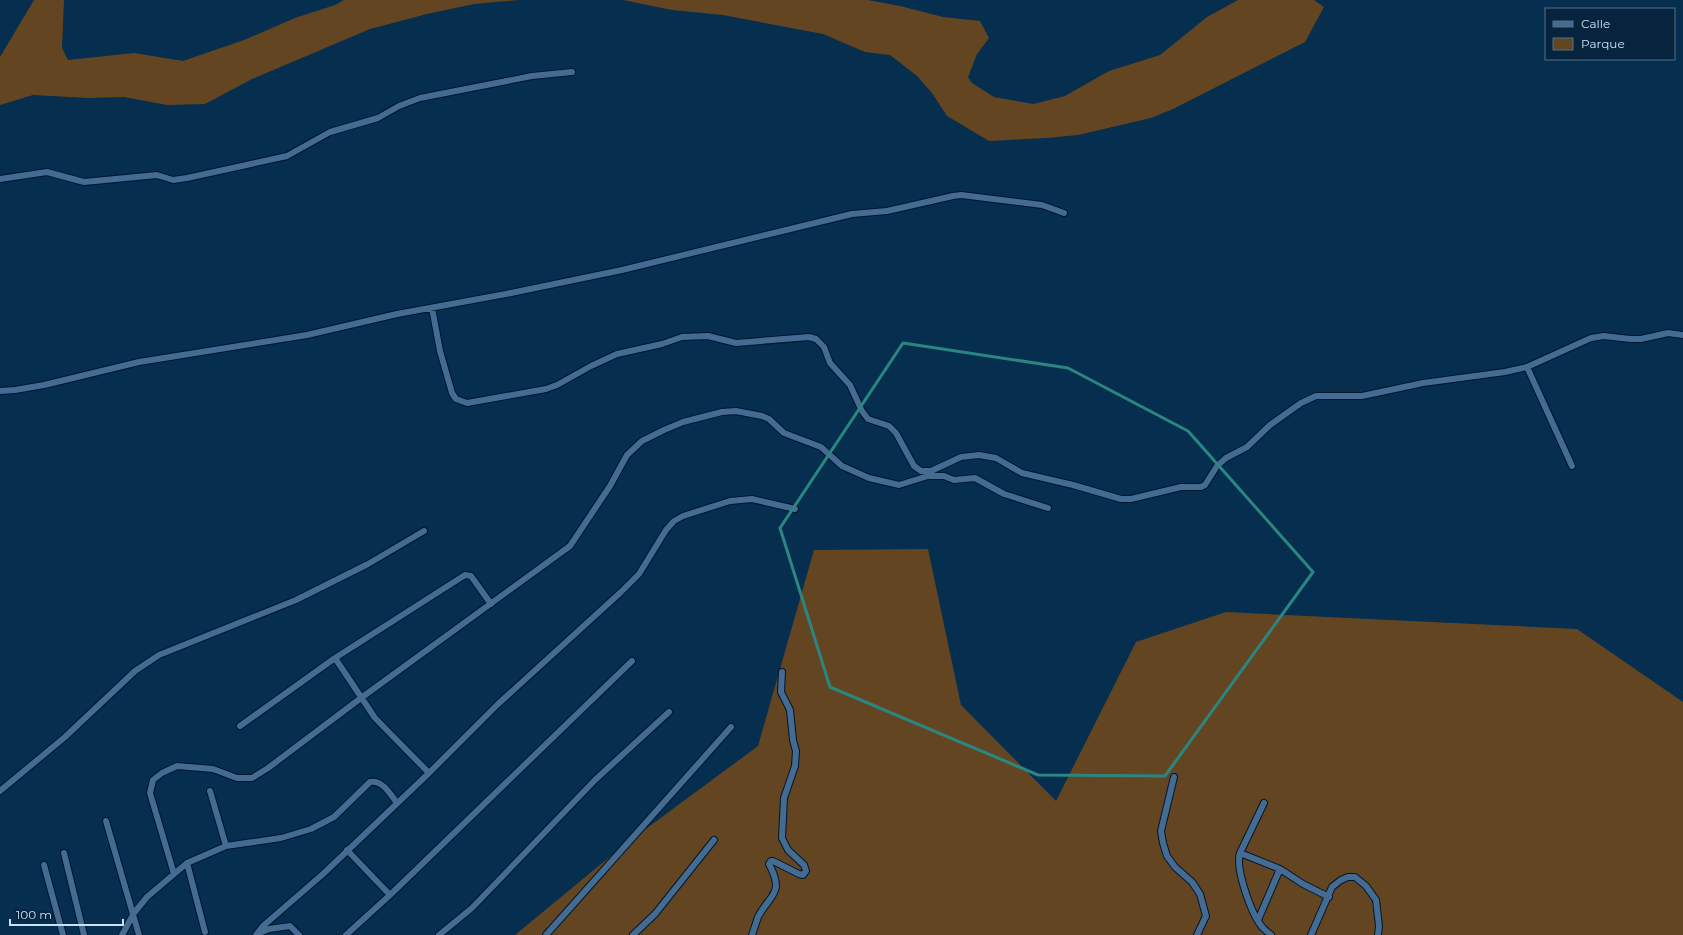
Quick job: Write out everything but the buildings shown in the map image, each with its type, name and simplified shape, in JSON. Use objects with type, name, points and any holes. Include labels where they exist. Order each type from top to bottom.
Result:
[{"type":"street","points":[[0,178],[47,172],[84,182],[156,175],[173,180],[187,178],[287,156],[330,132],[378,118],[399,106],[420,98],[532,76],[572,72]]},
{"type":"street","points":[[0,390],[15,390],[44,385],[139,362],[307,335],[397,314],[506,294],[622,270],[852,214],[887,211],[953,196],[961,195],[1042,205],[1064,213]]},
{"type":"street","points":[[432,308],[440,351],[452,393],[456,399],[467,403],[546,389],[557,385],[591,366],[617,354],[662,344],[682,337],[708,336],[736,343],[809,337],[816,339],[824,347],[830,363],[850,384],[862,412],[868,419],[889,426],[896,433],[914,466],[928,476]]},
{"type":"street","points":[[921,471],[931,471],[961,457],[979,455],[996,458],[1022,474],[1074,485],[1121,499],[1131,499],[1181,487],[1201,487],[1205,485],[1217,466],[1226,458],[1247,447],[1270,425],[1301,403],[1316,396],[1362,396],[1423,383],[1505,372],[1527,367],[1590,338],[1604,336],[1641,339],[1668,333],[1683,335]]},
{"type":"street","points":[[1527,367],[1572,466]]},
{"type":"street","points":[[174,874],[150,793],[153,780],[162,773],[176,766],[213,769],[237,778],[252,778],[292,751],[570,546],[610,486],[627,455],[642,441],[664,430],[707,415],[736,411],[762,416],[769,419],[784,433],[821,447],[842,466],[869,478],[891,484],[906,484],[928,476],[944,476],[954,480],[975,478],[1004,494],[1048,508]]},
{"type":"street","points":[[256,935],[263,926],[323,874],[429,773],[497,705],[621,592],[639,574],[666,530],[674,521],[683,516],[730,501],[752,499],[795,509]]},
{"type":"street","points":[[0,791],[65,737],[135,671],[159,655],[296,600],[368,564],[424,531]]},
{"type":"street","points":[[240,726],[335,658],[465,575],[471,576],[491,604]]},
{"type":"street","points":[[335,658],[375,718],[429,773]]},
{"type":"street","points":[[346,935],[390,895],[632,661]]},
{"type":"street","points":[[752,935],[758,918],[776,893],[775,876],[769,864],[770,861],[773,861],[799,874],[803,875],[806,871],[804,865],[788,850],[782,838],[784,798],[795,766],[796,751],[793,740],[790,710],[781,692],[782,672]]},
{"type":"street","points":[[439,935],[472,908],[595,780],[669,712]]},
{"type":"street","points":[[546,935],[731,727]]},
{"type":"street","points":[[1174,777],[1161,831],[1167,856],[1175,867],[1192,882],[1200,894],[1206,916],[1196,935]]},
{"type":"street","points":[[122,935],[134,913],[147,897],[187,863],[226,846],[281,838],[316,828],[334,817],[370,782],[376,781],[382,784],[397,803]]},
{"type":"street","points":[[210,791],[226,846]]},
{"type":"street","points":[[1264,803],[1238,860],[1241,877],[1258,920],[1263,929],[1272,935]]},
{"type":"street","points":[[106,821],[134,913],[139,935]]},
{"type":"street","points":[[633,935],[654,914],[714,840]]},
{"type":"street","points":[[347,850],[390,895]]},
{"type":"street","points":[[64,853],[84,935]]},
{"type":"street","points":[[1240,853],[1280,869],[1303,884],[1329,897]]},
{"type":"street","points":[[187,863],[205,932]]},
{"type":"street","points":[[44,865],[63,935]]},
{"type":"street","points":[[1258,920],[1280,869]]},
{"type":"street","points":[[1311,935],[1329,897],[1332,887],[1340,880],[1348,877],[1355,877],[1366,886],[1376,900],[1379,926],[1378,935]]},
{"type":"street","points":[[256,935],[269,929],[290,926]]},
{"type":"street","points":[[290,926],[291,935]]},
{"type":"street","points":[[290,926],[299,935]]},
{"type":"highlighted area","points":[[903,343],[1068,368],[1188,431],[1313,572],[1165,776],[1038,775],[830,687],[780,528]]},
{"type":"green space","points":[[34,0],[64,0],[62,48],[68,60],[134,53],[183,61],[244,40],[295,18],[335,5],[344,0],[519,0],[474,4],[427,14],[370,29],[252,79],[205,104],[167,105],[124,97],[87,98],[33,95],[0,105],[0,57]]},
{"type":"green space","points":[[623,0],[868,0],[900,6],[943,17],[980,21],[989,38],[977,54],[968,77],[972,83],[994,97],[1033,104],[1065,96],[1109,71],[1160,55],[1207,17],[1238,0],[1314,0],[1324,7],[1305,42],[1173,109],[1151,118],[1078,135],[989,141],[947,116],[932,93],[917,76],[890,55],[865,52],[823,34],[723,15],[672,10]]},
{"type":"green space","points":[[928,549],[961,705],[1056,801],[1136,642],[1226,612],[1577,629],[1683,702],[1683,935],[515,935],[624,845],[758,746],[814,550]]}]
